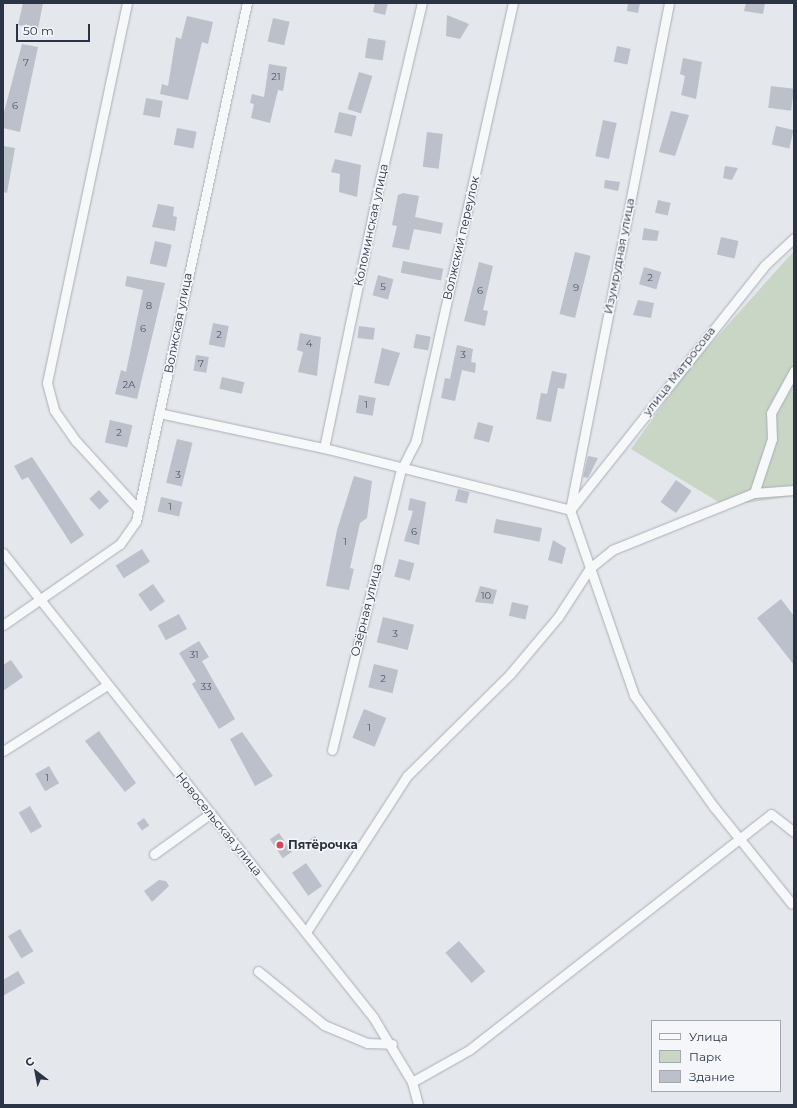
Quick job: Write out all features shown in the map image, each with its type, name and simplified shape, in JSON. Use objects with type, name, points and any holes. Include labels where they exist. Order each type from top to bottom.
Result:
[{"type":"street","points":[[127,3],[47,383],[54,410],[76,441],[139,510]]},
{"type":"street","name":"Волжская улица","points":[[3,625],[120,544],[130,533],[139,510],[160,413],[202,199],[247,3]]},
{"type":"street","name":"Коломинская улица","points":[[324,448],[380,180],[422,3]]},
{"type":"street","name":"Волжский переулок","points":[[401,470],[416,440],[513,3]]},
{"type":"street","name":"Изумрудная улица","points":[[570,510],[669,3]]},
{"type":"street","name":"улица Матросова","points":[[570,510],[759,272],[794,238]]},
{"type":"street","points":[[754,493],[772,439],[771,413],[794,371]]},
{"type":"street","points":[[160,413],[324,448],[401,470],[570,510],[634,695],[740,839],[792,904]]},
{"type":"street","name":"Озёрная улица","points":[[332,750],[401,470]]},
{"type":"street","points":[[306,932],[407,776],[510,674],[558,617],[590,568],[612,550],[754,493],[794,490]]},
{"type":"street","name":"Новосельская улица","points":[[3,553],[306,932],[392,1044],[412,1082],[418,1105]]},
{"type":"street","points":[[3,751],[107,685]]},
{"type":"street","points":[[154,854],[211,813]]},
{"type":"street","points":[[412,1082],[469,1050],[772,814],[794,832]]},
{"type":"street","points":[[258,971],[324,1025],[367,1043],[392,1044]]},
{"type":"green space","points":[[794,251],[794,496],[725,506],[631,449],[688,369]]},
{"type":"building","points":[[23,3],[43,3],[38,29],[18,25]]},
{"type":"building","points":[[375,3],[388,3],[385,15],[373,12]]},
{"type":"building","points":[[628,3],[640,3],[638,13],[627,11]]},
{"type":"building","points":[[746,3],[765,3],[763,14],[744,11]]},
{"type":"building","points":[[447,15],[469,24],[460,39],[446,36]]},
{"type":"building","points":[[187,16],[213,22],[208,44],[202,42],[188,100],[160,94],[162,84],[168,86],[176,37],[181,39]]},
{"type":"building","points":[[273,18],[290,22],[284,45],[268,41]]},
{"type":"building","points":[[368,38],[386,41],[383,61],[365,58]]},
{"type":"building","points":[[22,44],[38,47],[20,132],[3,128],[3,116]]},
{"type":"building","points":[[617,46],[631,49],[627,65],[614,62]]},
{"type":"building","points":[[683,58],[702,62],[696,99],[681,95],[685,76],[680,74]]},
{"type":"building","points":[[269,64],[287,67],[283,91],[278,90],[270,123],[251,118],[254,104],[250,103],[252,94],[264,97]]},
{"type":"building","points":[[359,72],[372,76],[361,113],[348,109]]},
{"type":"building","points":[[771,86],[794,89],[791,111],[768,108]]},
{"type":"building","points":[[146,98],[163,101],[160,118],[143,115]]},
{"type":"building","points":[[671,111],[689,115],[675,156],[659,152]]},
{"type":"building","points":[[339,112],[357,116],[352,137],[334,132]]},
{"type":"building","points":[[603,120],[617,123],[609,159],[595,156]]},
{"type":"building","points":[[776,126],[794,130],[789,149],[772,145]]},
{"type":"building","points":[[177,128],[197,132],[193,149],[174,145]]},
{"type":"building","points":[[427,132],[443,134],[439,169],[423,167]]},
{"type":"building","points":[[3,146],[15,148],[7,193],[3,192]]},
{"type":"building","points":[[335,159],[361,165],[357,197],[339,192],[340,174],[331,172]]},
{"type":"building","points":[[725,166],[738,168],[732,180],[723,178]]},
{"type":"building","points":[[605,180],[620,182],[618,191],[604,188]]},
{"type":"building","points":[[403,193],[419,196],[415,217],[443,223],[441,234],[414,229],[409,250],[392,247],[397,226],[392,225],[398,195]]},
{"type":"building","points":[[658,200],[671,203],[668,216],[655,213]]},
{"type":"building","points":[[158,204],[174,207],[173,216],[177,217],[175,231],[152,227]]},
{"type":"building","points":[[644,228],[659,231],[657,241],[642,240]]},
{"type":"building","points":[[721,237],[739,241],[734,259],[717,255]]},
{"type":"building","points":[[155,241],[172,245],[166,267],[150,263]]},
{"type":"building","points":[[575,252],[591,256],[575,318],[560,314]]},
{"type":"building","points":[[403,261],[443,269],[441,281],[401,273]]},
{"type":"building","points":[[479,262],[493,266],[483,310],[488,311],[485,326],[464,321]]},
{"type":"building","points":[[644,267],[661,272],[656,289],[639,284]]},
{"type":"building","points":[[378,275],[393,279],[388,299],[373,295]]},
{"type":"building","points":[[127,276],[165,283],[137,399],[115,394],[121,370],[126,372],[143,290],[125,286]]},
{"type":"building","points":[[638,300],[654,303],[651,318],[633,315]]},
{"type":"building","points":[[213,323],[229,326],[225,348],[209,345]]},
{"type":"building","points":[[359,326],[375,328],[373,340],[358,338]]},
{"type":"building","points":[[300,333],[321,337],[317,376],[298,372],[303,352],[297,350]]},
{"type":"building","points":[[416,334],[431,337],[428,351],[413,348]]},
{"type":"building","points":[[457,345],[473,349],[471,362],[476,363],[475,373],[462,370],[455,401],[441,398],[445,378],[450,379]]},
{"type":"building","points":[[382,348],[400,353],[389,386],[374,383]]},
{"type":"building","points":[[196,355],[209,357],[206,373],[193,371]]},
{"type":"building","points":[[552,371],[567,374],[564,389],[558,388],[551,422],[536,419],[541,393],[547,394]]},
{"type":"building","points":[[222,377],[244,382],[242,394],[219,389]]},
{"type":"building","points":[[359,395],[376,398],[373,416],[356,413]]},
{"type":"building","points":[[110,420],[132,425],[127,448],[105,442]]},
{"type":"building","points":[[478,422],[493,426],[489,443],[474,438]]},
{"type":"building","points":[[177,439],[193,443],[182,487],[166,483]]},
{"type":"building","points":[[588,456],[598,458],[588,478],[583,477]]},
{"type":"building","points":[[32,457],[84,535],[71,544],[28,477],[22,480],[14,466]]},
{"type":"building","points":[[354,476],[372,481],[367,518],[360,523],[350,568],[354,569],[349,590],[326,586],[337,530]]},
{"type":"building","points":[[676,480],[692,491],[676,513],[661,502]]},
{"type":"building","points":[[458,489],[470,492],[467,504],[455,501]]},
{"type":"building","points":[[99,490],[109,501],[99,510],[89,499]]},
{"type":"building","points":[[161,497],[182,502],[179,517],[158,512]]},
{"type":"building","points":[[410,498],[426,502],[419,545],[404,541],[413,511],[408,510]]},
{"type":"building","points":[[496,519],[542,528],[539,542],[493,533]]},
{"type":"building","points":[[553,540],[566,548],[562,564],[548,560]]},
{"type":"building","points":[[142,549],[150,562],[124,578],[116,565]]},
{"type":"building","points":[[399,559],[414,563],[410,581],[394,576]]},
{"type":"building","points":[[153,584],[165,601],[150,612],[138,594]]},
{"type":"building","points":[[480,586],[497,590],[493,604],[475,602]]},
{"type":"building","points":[[781,599],[794,616],[794,665],[757,618]]},
{"type":"building","points":[[512,602],[529,606],[525,619],[509,616]]},
{"type":"building","points":[[179,614],[187,629],[166,640],[158,625]]},
{"type":"building","points":[[383,617],[414,625],[408,650],[377,642]]},
{"type":"building","points":[[199,641],[209,657],[202,661],[235,719],[219,729],[192,684],[196,681],[179,653]]},
{"type":"building","points":[[11,660],[23,677],[3,691],[3,665]]},
{"type":"building","points":[[374,664],[398,670],[392,693],[368,687]]},
{"type":"building","points":[[364,709],[386,718],[375,747],[352,738]]},
{"type":"building","points":[[99,731],[136,783],[125,792],[85,741]]},
{"type":"building","points":[[242,732],[273,776],[255,786],[230,739]]},
{"type":"building","points":[[49,766],[59,783],[45,791],[35,774]]},
{"type":"building","points":[[30,806],[42,827],[31,833],[19,812]]},
{"type":"building","points":[[144,818],[149,825],[142,831],[137,823]]},
{"type":"building","points":[[279,833],[292,852],[283,858],[270,839]]},
{"type":"building","points":[[315,836],[322,846],[315,851],[308,841]]},
{"type":"building","points":[[306,863],[322,886],[308,896],[292,873]]},
{"type":"building","points":[[159,880],[166,881],[169,886],[152,902],[144,891]]},
{"type":"building","points":[[20,929],[33,951],[21,958],[8,936]]},
{"type":"building","points":[[459,941],[485,971],[472,983],[445,953]]},
{"type":"building","points":[[18,971],[25,983],[3,996],[3,980]]},
{"type":"place","name":"Пятёрочка","points":[[280,845]]}]
